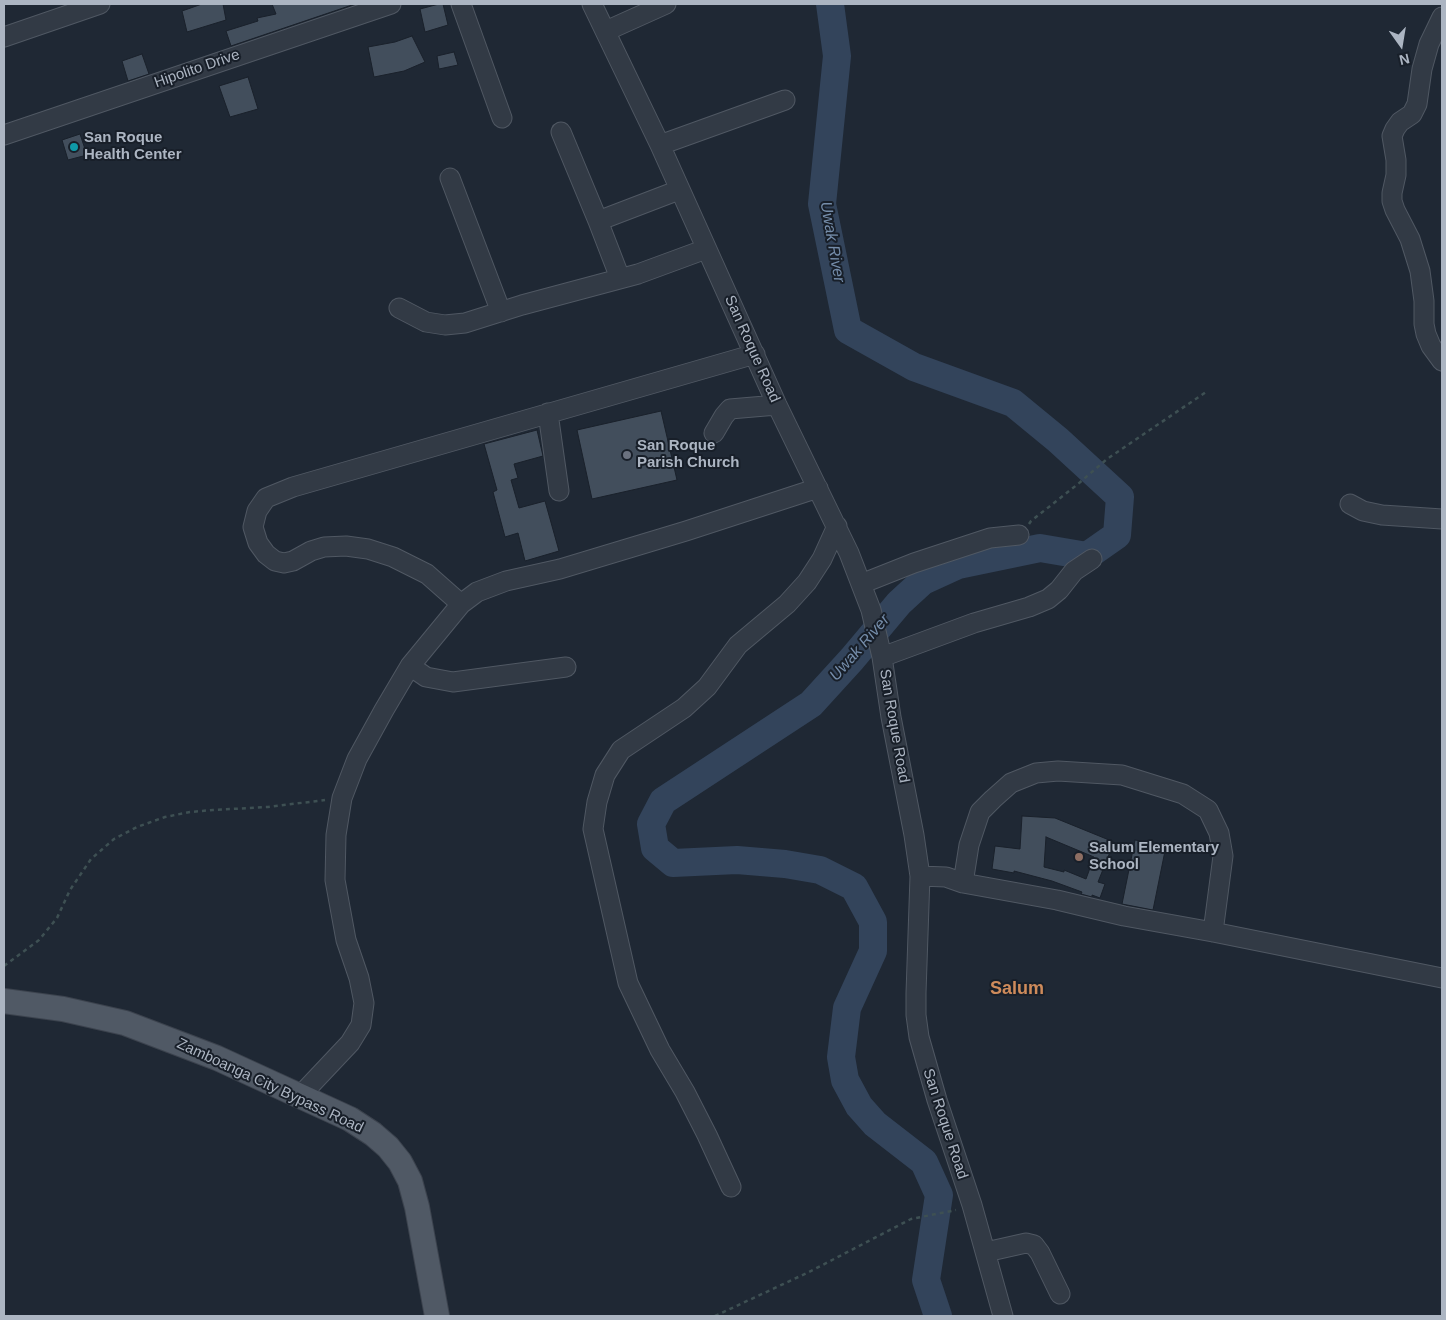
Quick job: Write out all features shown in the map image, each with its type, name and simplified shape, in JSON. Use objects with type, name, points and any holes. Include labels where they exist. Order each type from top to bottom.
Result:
[{"type":"main road","name":"Zamboanga City Bypass Road","points":[[4,1001],[64,1009],[125,1023],[217,1058],[350,1119],[373,1134],[388,1147],[400,1162],[410,1181],[417,1207],[438,1316]]},
{"type":"street","points":[[4,37],[100,4]]},
{"type":"street","name":"Hipolito Drive","points":[[4,135],[391,4]]},
{"type":"street","points":[[461,4],[502,118]]},
{"type":"street","name":"San Roque Road","points":[[592,4],[660,145],[778,405],[850,553],[871,610],[882,657],[890,717],[920,876],[916,993],[917,1023],[928,1072],[986,1252],[1003,1316]]},
{"type":"street","points":[[606,31],[666,4]]},
{"type":"street","points":[[1442,17],[1430,44],[1422,69],[1418,104],[1412,114],[1400,122],[1392,136],[1396,160],[1396,175],[1392,201],[1410,240],[1420,271],[1426,334],[1431,346],[1442,361]]},
{"type":"street","points":[[660,145],[785,100]]},
{"type":"street","points":[[561,132],[620,278]]},
{"type":"street","points":[[450,178],[500,312]]},
{"type":"street","points":[[598,221],[679,190]]},
{"type":"street","points":[[399,308],[426,322],[444,325],[465,322],[638,274],[706,249]]},
{"type":"street","points":[[461,604],[427,574],[394,558],[368,549],[346,546],[324,547],[311,551],[293,561],[284,563],[275,561],[266,554],[258,543],[253,527],[257,512],[266,498],[292,487],[755,354]]},
{"type":"street","points":[[714,433],[730,409],[778,405]]},
{"type":"street","points":[[548,413],[559,491]]},
{"type":"street","points":[[300,1096],[350,1043],[361,1025],[364,1003],[359,978],[346,940],[335,880],[336,835],[342,798],[358,760],[410,666],[461,604],[477,592],[506,581],[569,566],[686,531],[818,488]]},
{"type":"street","points":[[1350,504],[1382,515],[1442,519]]},
{"type":"street","points":[[731,1187],[707,1134],[660,1050],[628,983],[592,829],[605,775],[621,750],[684,708],[707,687],[738,645],[787,604],[807,582],[822,558],[837,526]]},
{"type":"street","points":[[861,584],[990,538],[1019,535]]},
{"type":"street","points":[[882,657],[974,623],[1029,607],[1048,599],[1055,595],[1074,570],[1092,559]]},
{"type":"street","points":[[410,666],[426,677],[454,682],[566,667]]},
{"type":"street","points":[[963,883],[969,845],[980,812],[1011,784],[1036,773],[1058,770],[1122,775],[1183,794],[1208,810],[1219,833],[1223,856],[1213,932]]},
{"type":"street","points":[[920,876],[946,877],[963,883],[1056,900],[1124,916],[1442,978]]},
{"type":"street","points":[[986,1252],[1026,1243],[1034,1245],[1040,1253],[1060,1294]]},
{"type":"path","points":[[1019,535],[1024,532],[1031,521],[1107,459],[1206,392]]},
{"type":"path","points":[[4,966],[39,940],[57,918],[70,890],[91,859],[114,839],[136,827],[165,816],[190,812],[268,808],[342,798]]},
{"type":"path","points":[[715,1316],[809,1272],[911,1219],[955,1210]]},
{"type":"building","points":[[202,4],[223,4],[226,20],[187,32],[182,11]]},
{"type":"building","points":[[272,4],[355,4],[231,46],[226,31],[258,21],[257,18],[276,14]]},
{"type":"building","points":[[443,4],[448,25],[425,32],[420,9]]},
{"type":"building","points":[[412,36],[425,62],[404,71],[374,77],[368,47],[395,42]]},
{"type":"building","points":[[454,52],[458,65],[439,69],[437,56]]},
{"type":"building","points":[[142,54],[149,74],[128,81],[122,61]]},
{"type":"building","points":[[248,77],[258,109],[230,117],[219,86]]},
{"type":"building","name":"San Roque Health Center","points":[[80,134],[87,155],[68,160],[62,140]]},
{"type":"building","name":"San Roque Parish Church","points":[[661,411],[677,480],[592,499],[577,430]]},
{"type":"building","points":[[537,430],[543,456],[514,464],[518,478],[511,480],[519,508],[545,501],[559,551],[525,561],[518,533],[505,537],[493,492],[497,490],[484,444]]},
{"type":"building","points":[[1022,816],[1055,818],[1114,842],[1098,882],[1105,884],[1100,898],[1081,894],[1082,892],[1052,881],[1014,871],[1014,873],[992,869],[995,846],[1020,849]],"holes":[[[1046,837],[1094,857],[1086,879],[1064,870],[1064,872],[1044,867]]]},
{"type":"building","points":[[1135,840],[1166,846],[1153,910],[1122,904]]},
{"type":"waterway","name":"Uwak River","points":[[830,4],[837,56],[822,204],[848,330],[914,367],[1013,403],[1058,440],[1120,497],[1117,535],[1087,556],[1040,548],[958,565],[923,581],[899,603],[811,704],[663,801],[651,824],[655,848],[673,863],[737,860],[785,864],[820,870],[854,887],[873,922],[873,951],[847,1008],[841,1057],[845,1080],[859,1106],[875,1124],[924,1162],[939,1195],[926,1280],[938,1316]]},
{"type":"place","name":"San Roque Health Center","points":[[74,147]]},
{"type":"place","name":"San Roque Parish Church","points":[[627,455]]},
{"type":"place","name":"Salum Elementary School","points":[[1079,857]]},
{"type":"district","name":"Salum","points":[[1017,989]]}]
